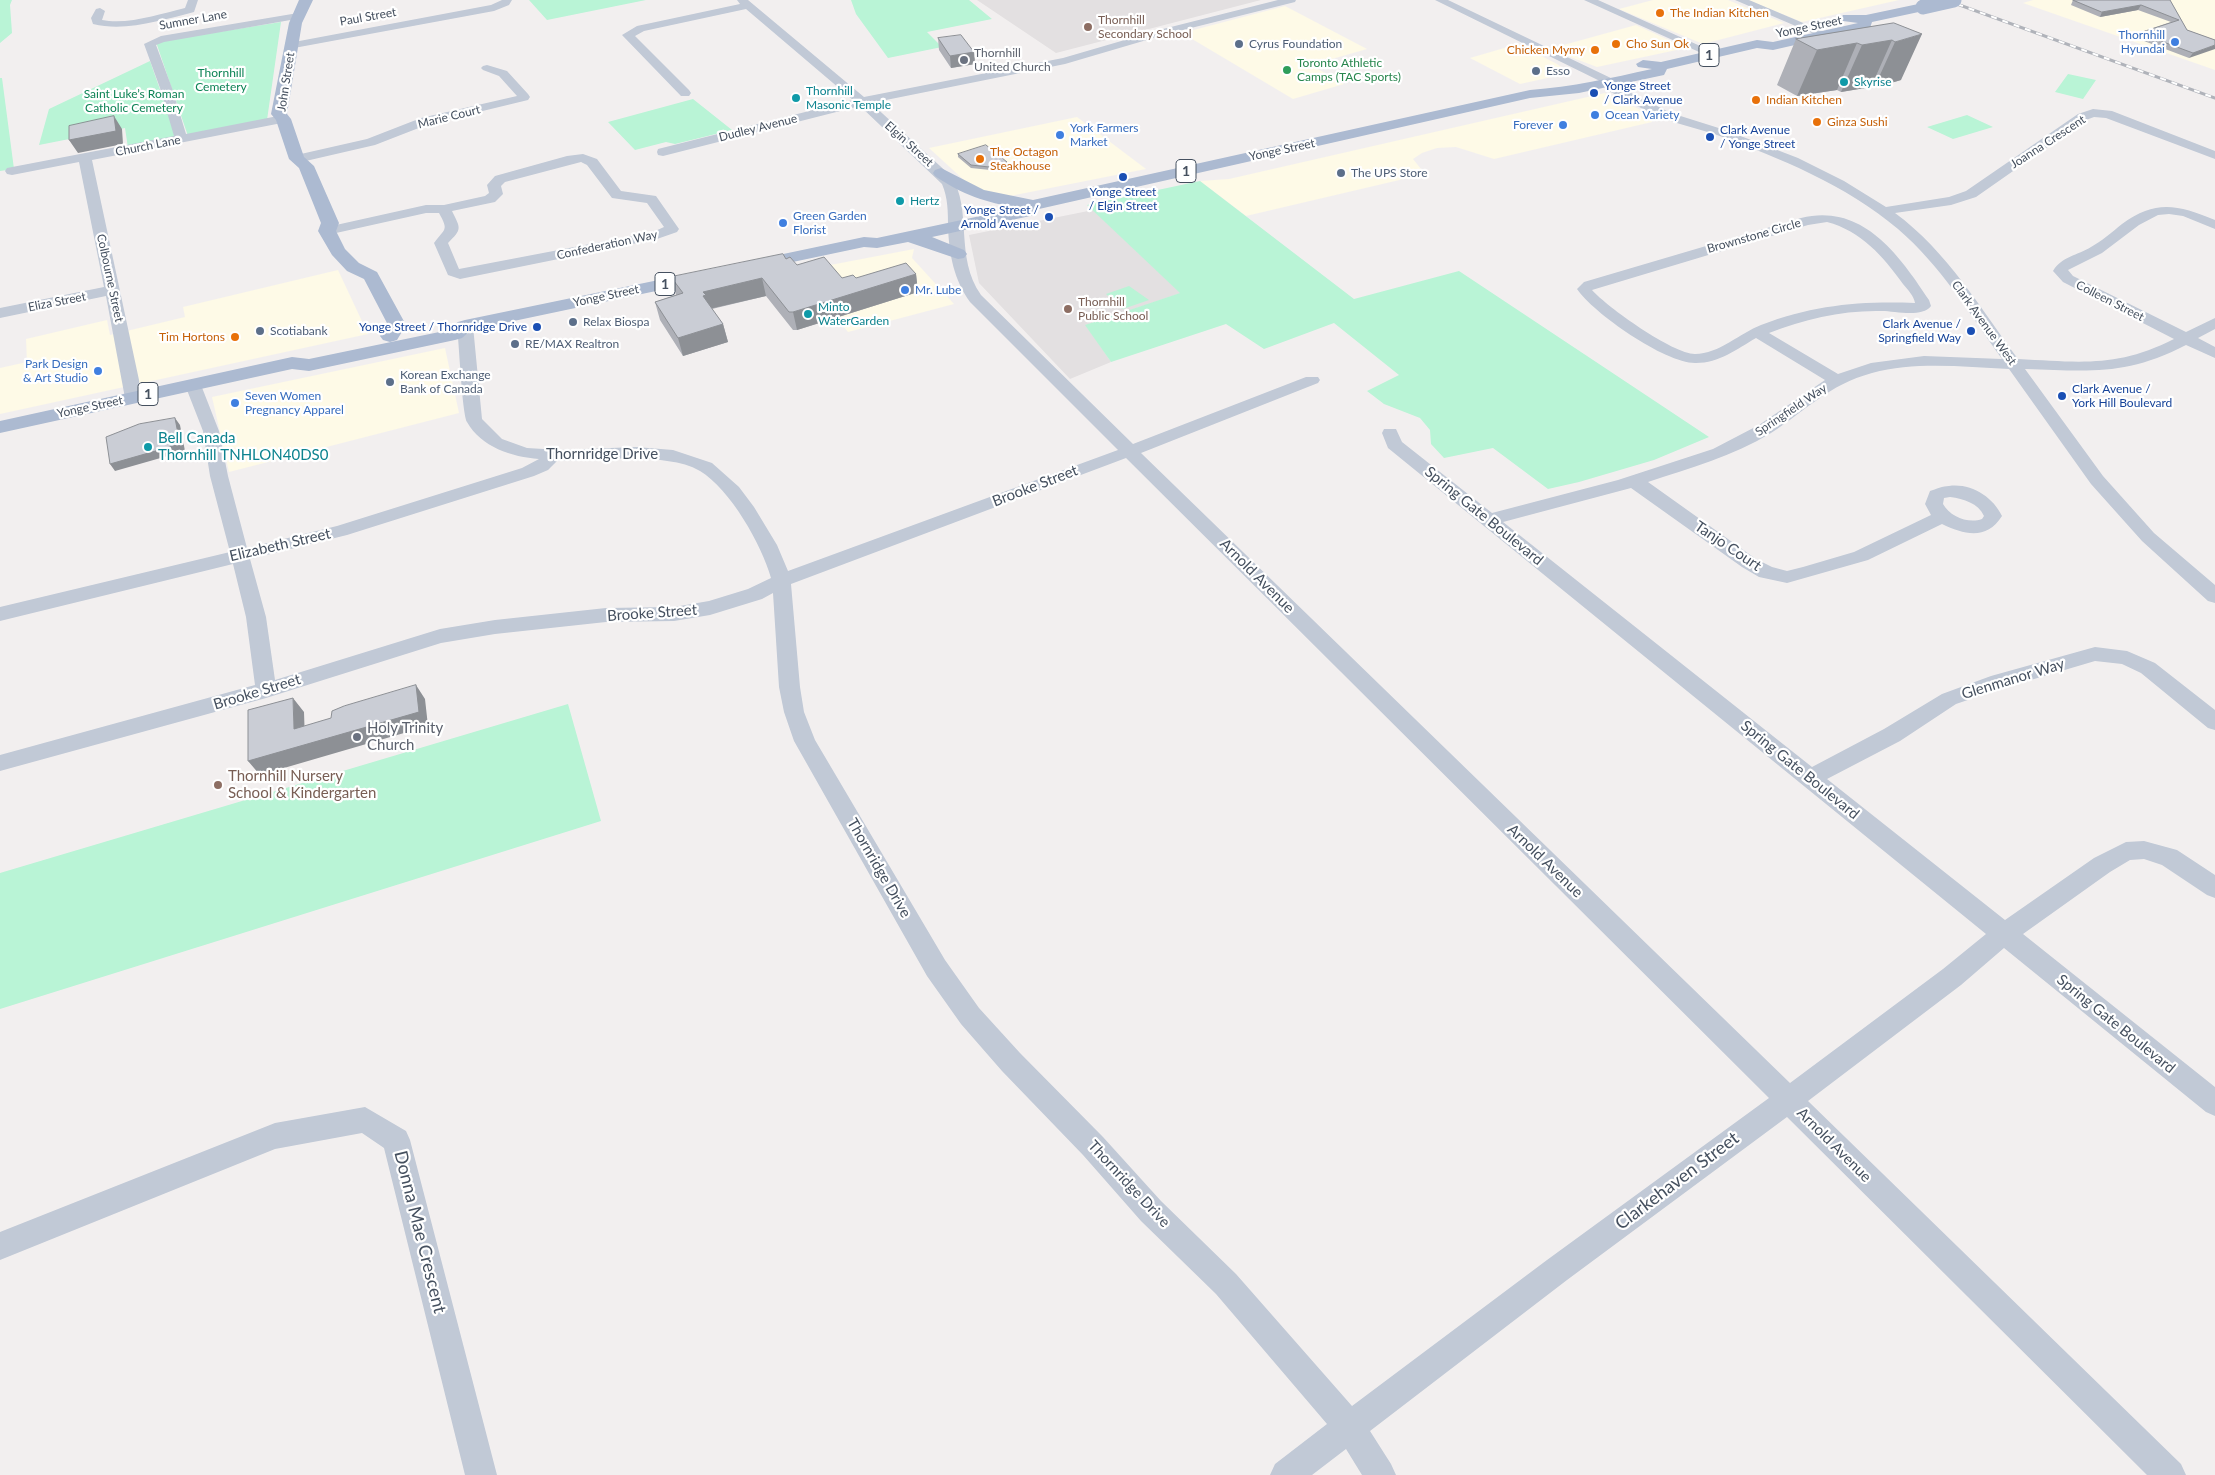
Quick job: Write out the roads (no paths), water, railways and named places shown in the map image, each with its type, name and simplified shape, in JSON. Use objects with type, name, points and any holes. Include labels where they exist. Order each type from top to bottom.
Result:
[{"type":"main road","name":"John Street","points":[[295,0],[292,12],[298,16]]},
{"type":"main road","name":"John Street","points":[[306,0],[304,10],[298,16],[294,45],[297,53],[290,112],[283,119],[296,159],[293,169],[316,226],[327,230],[338,251],[359,271],[359,278],[381,329],[392,342]]},
{"type":"main road","name":"Yonge Street","points":[[1756,44],[1759,38],[1806,27],[1850,18],[1866,19],[1954,0]]},
{"type":"main road","name":"Yonge Street","points":[[1530,94],[1539,86],[1645,64],[1661,66],[1756,44],[1773,46],[1864,25],[1866,19]]},
{"type":"main road","name":"Yonge Street","points":[[864,242],[873,233],[1029,211],[1027,204],[1530,94],[1551,94],[1659,72],[1661,66]]},
{"type":"main road","points":[[941,173],[968,191],[982,197],[1027,204]]},
{"type":"main road","name":"Yonge Street","points":[[1,426],[292,363],[309,365],[392,342],[455,334],[465,326],[864,242],[877,243],[908,237],[955,221]]},
{"type":"main road","points":[[908,237],[928,241],[958,254]]},
{"type":"street","points":[[100,11],[96,18],[97,22],[106,25],[120,24],[190,10],[193,0]]},
{"type":"street","name":"Dudley Avenue","points":[[663,152],[863,102],[1065,61],[1163,32],[1291,0]]},
{"type":"street","name":"Clark Avenue West","points":[[1440,0],[1611,82],[1613,88],[1674,118],[1695,123],[1806,167],[1840,184],[1884,211],[1937,259],[2097,480],[2148,537],[2215,596]]},
{"type":"street","points":[[1589,0],[1712,54]]},
{"type":"street","points":[[1740,0],[1823,34]]},
{"type":"street","name":"Paul Street","points":[[294,45],[481,10],[506,2]]},
{"type":"street","points":[[685,93],[628,35],[641,28],[745,3]]},
{"type":"street","name":"Elgin Street","points":[[745,3],[863,102],[941,173],[950,184],[952,190],[955,221]]},
{"type":"street","name":"Sumner Lane","points":[[181,140],[166,88],[150,44],[153,41],[298,16]]},
{"type":"street","name":"Marie Court","points":[[296,159],[371,142],[425,121],[522,100],[523,94],[518,91],[504,72],[487,68]]},
{"type":"street","name":"Joanna Crescent","points":[[1884,211],[1951,201],[1971,194],[2082,117],[2093,113],[2108,114],[2215,155]]},
{"type":"street","name":"Church Lane","points":[[12,171],[283,119]]},
{"type":"street","name":"Colbourne Street","points":[[85,158],[113,290],[133,398]]},
{"type":"street","name":"Confederation Way","points":[[327,230],[426,209],[444,209],[490,199],[496,194],[494,185],[500,179],[572,159],[583,158],[592,162],[618,195],[651,199],[672,229],[657,236],[460,275],[453,272],[441,243],[452,231],[453,226],[444,209]]},
{"type":"street","name":"Colleen Street","points":[[2185,339],[2068,279],[2060,271],[2063,266],[2097,250],[2147,214],[2169,210],[2186,213],[2215,224]]},
{"type":"street","name":"Brownstone Circle","points":[[1827,218],[1837,220],[1852,227],[1871,238],[1888,252],[1922,300],[1922,306],[1917,308],[1853,307],[1801,317],[1757,332],[1718,354],[1703,358],[1689,358],[1667,349],[1625,323],[1588,296],[1584,289],[1588,285],[1664,262],[1806,221],[1827,218]]},
{"type":"street","name":"Arnold Avenue","points":[[955,221],[958,254],[962,270],[972,294],[1129,451],[2170,1475]]},
{"type":"street","name":"Eliza Street","points":[[0,313],[113,290]]},
{"type":"street","name":"Springfield Way","points":[[1489,520],[1634,481],[1718,454],[1765,429],[1817,391],[1836,380],[1871,368],[1924,361],[2100,367],[2118,365],[2149,357],[2215,323]]},
{"type":"street","name":"Thornridge Drive","points":[[465,326],[474,420],[479,429],[493,442],[511,450],[552,456],[632,452],[663,454],[702,465],[720,476],[745,508],[768,546],[781,581],[789,684],[795,713],[805,741],[936,968],[970,1016],[1005,1055],[1093,1146],[1151,1211],[1226,1284],[1349,1426],[1380,1475]]},
{"type":"street","points":[[1757,332],[1836,380]]},
{"type":"street","points":[[2185,339],[2215,353]]},
{"type":"street","name":"Brooke Street","points":[[0,764],[266,690],[440,636],[495,627],[606,616],[674,614],[710,608],[755,594],[781,581],[1129,451],[1312,380]]},
{"type":"street","points":[[192,385],[211,431],[218,476],[256,616],[266,690]]},
{"type":"street","name":"Spring Gate Boulevard","points":[[1390,433],[1394,444],[2215,1104]]},
{"type":"street","name":"Elizabeth Street","points":[[0,614],[239,554],[325,535],[528,472],[542,466],[552,456]]},
{"type":"street","name":"Tanjo Court","points":[[1634,481],[1749,563],[1766,572],[1787,577],[1861,556],[1942,516]]},
{"type":"street","name":"Glenmanor Way","points":[[1810,778],[1892,735],[1949,699],[1991,684],[2095,654],[2127,658],[2148,668],[2215,722]]},
{"type":"street","points":[[2004,934],[2102,865],[2126,851],[2144,850],[2169,857],[2215,888]]},
{"type":"street","name":"Clarkehaven Street","points":[[1286,1475],[1732,1140],[1789,1100],[1952,977],[2004,934]]},
{"type":"street","name":"Donna Mae Crescent","points":[[0,1246],[275,1136],[365,1120],[396,1140],[481,1475]]},
{"type":"railway","points":[[1946,0],[2215,98]]},
{"type":"place","name":"The Indian Kitchen","points":[[1660,13]]},
{"type":"place","name":"Thornhill Secondary School","points":[[1088,27]]},
{"type":"place","name":"Thornhill Hyundai","points":[[2175,42]]},
{"type":"place","name":"Cyrus Foundation","points":[[1239,44]]},
{"type":"place","name":"Cho Sun Ok","points":[[1616,44]]},
{"type":"place","name":"Chicken Mymy","points":[[1595,50]]},
{"type":"place","name":"Thornhill United Church","points":[[964,60]]},
{"type":"place","name":"Toronto Athletic Camps (TAC Sports)","points":[[1287,70]]},
{"type":"place","name":"Esso","points":[[1536,71]]},
{"type":"place","name":"Skyrise","points":[[1844,82]]},
{"type":"place","name":"Yonge Street / Clark Avenue","points":[[1594,93]]},
{"type":"place","name":"Thornhill Masonic Temple","points":[[796,98]]},
{"type":"place","name":"Indian Kitchen","points":[[1756,100]]},
{"type":"place","name":"Ocean Variety","points":[[1595,115]]},
{"type":"place","name":"Ginza Sushi","points":[[1817,122]]},
{"type":"place","name":"Forever","points":[[1563,125]]},
{"type":"place","name":"York Farmers Market","points":[[1060,135]]},
{"type":"place","name":"Clark Avenue / Yonge Street","points":[[1710,137]]},
{"type":"place","name":"The Octagon Steakhouse","points":[[980,159]]},
{"type":"place","name":"The UPS Store","points":[[1341,173]]},
{"type":"place","name":"Yonge Street / Elgin Street","points":[[1123,177]]},
{"type":"place","name":"Hertz","points":[[900,201]]},
{"type":"place","name":"Yonge Street / Arnold Avenue","points":[[1049,217]]},
{"type":"place","name":"Green Garden Florist","points":[[783,223]]},
{"type":"place","name":"Mr. Lube","points":[[905,290]]},
{"type":"place","name":"Thornhill Public School","points":[[1068,309]]},
{"type":"place","name":"Minto WaterGarden","points":[[808,314]]},
{"type":"place","name":"Relax Biospa","points":[[573,322]]},
{"type":"place","name":"Yonge Street / Thornridge Drive","points":[[537,327]]},
{"type":"place","name":"Scotiabank","points":[[260,331]]},
{"type":"place","name":"Clark Avenue / Springfield Way","points":[[1971,331]]},
{"type":"place","name":"Tim Hortons","points":[[235,337]]},
{"type":"place","name":"RE/MAX Realtron","points":[[515,344]]},
{"type":"place","name":"Park Design & Art Studio","points":[[98,371]]},
{"type":"place","name":"Korean Exchange Bank of Canada","points":[[390,382]]},
{"type":"place","name":"Clark Avenue / York Hill Boulevard","points":[[2062,396]]},
{"type":"place","name":"Seven Women Pregnancy Apparel","points":[[235,403]]},
{"type":"place","name":"Bell Canada Thornhill TNHLON40DS0","points":[[148,447]]},
{"type":"place","name":"Holy Trinity Church","points":[[357,737]]},
{"type":"place","name":"Thornhill Nursery School & Kindergarten","points":[[218,785]]},
{"type":"park label","name":"Thornhill Cemetery","points":[[221,80]]},
{"type":"park label","name":"Saint Luke’s Roman Catholic Cemetery","points":[[134,101]]}]
